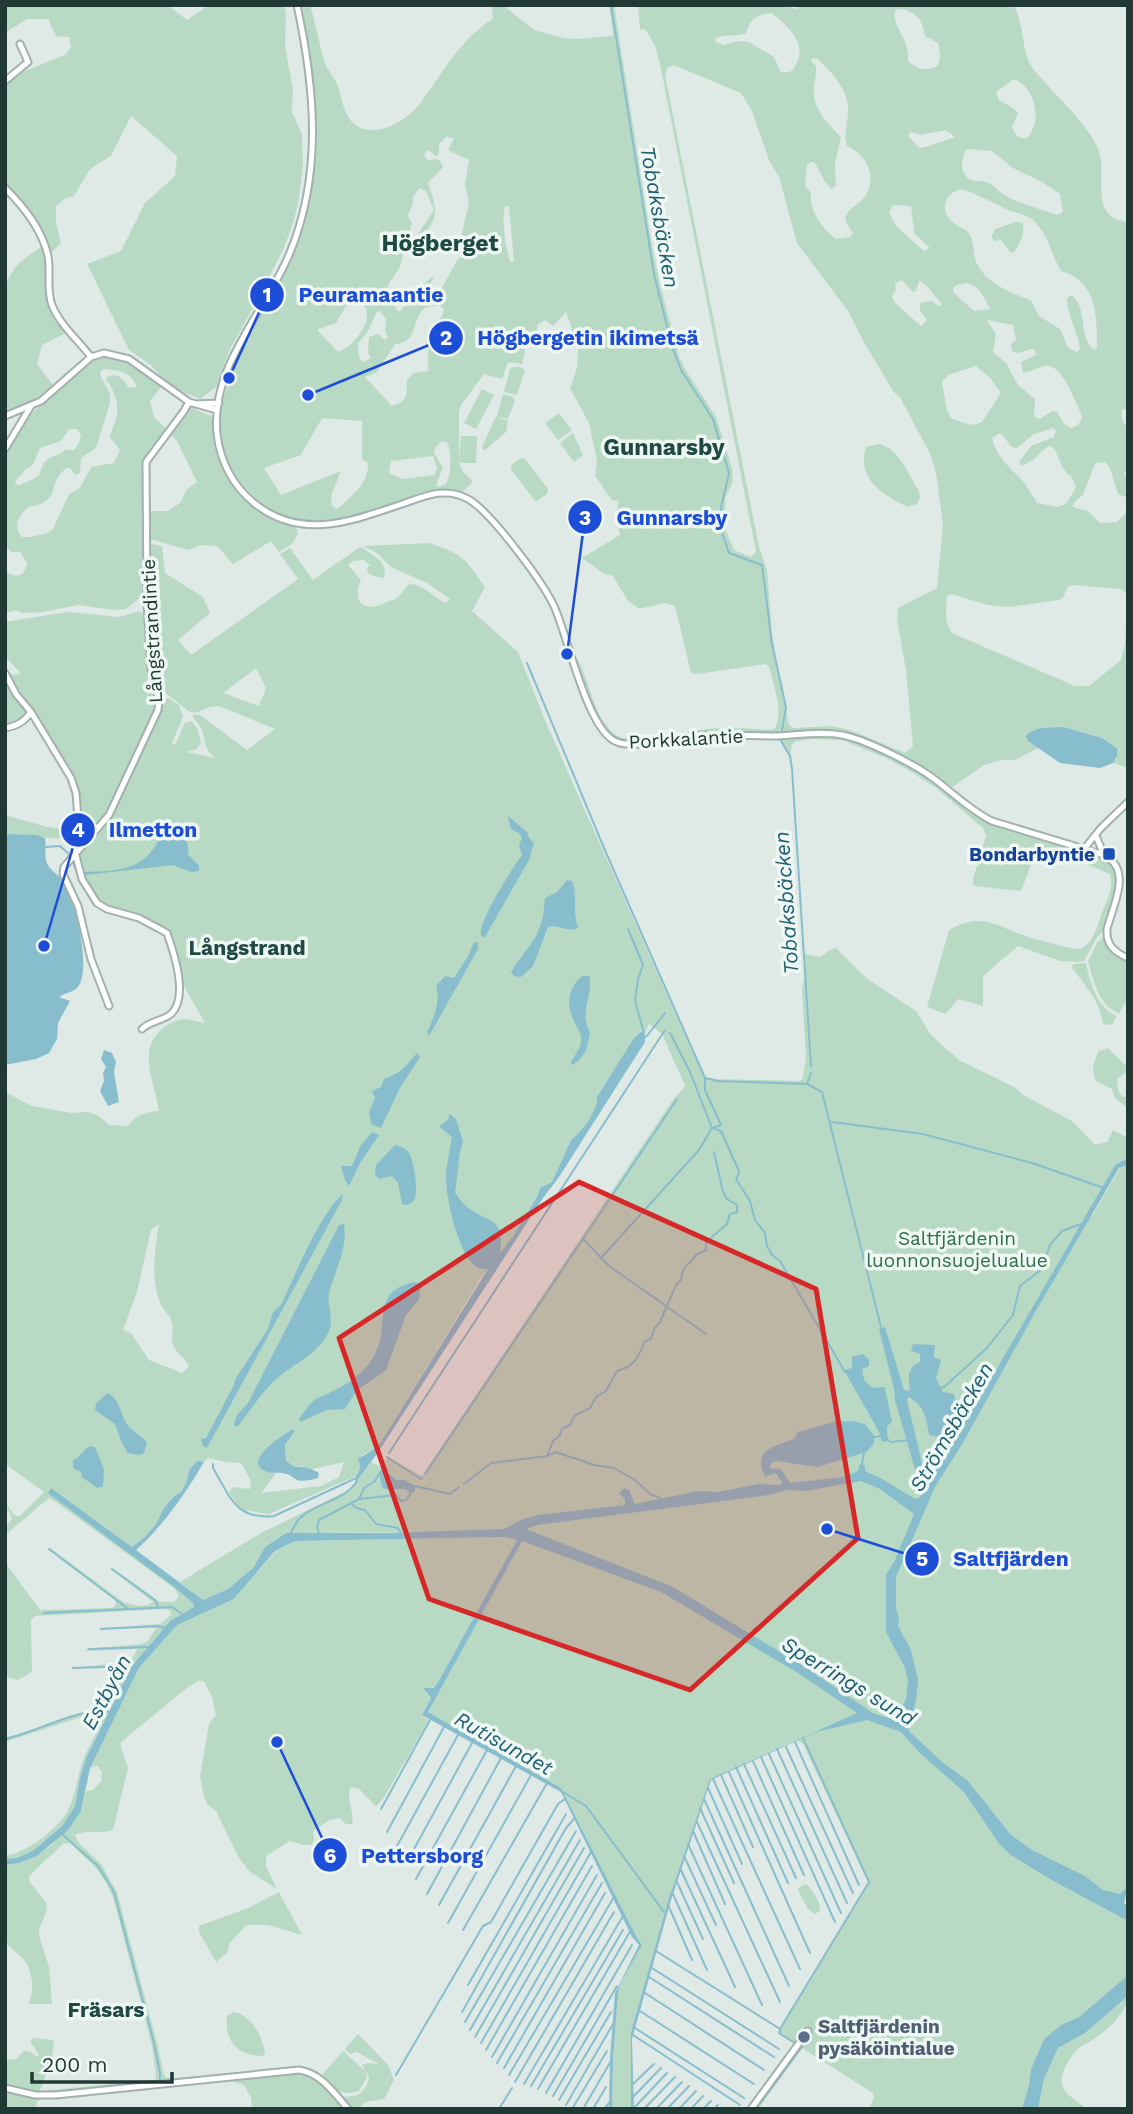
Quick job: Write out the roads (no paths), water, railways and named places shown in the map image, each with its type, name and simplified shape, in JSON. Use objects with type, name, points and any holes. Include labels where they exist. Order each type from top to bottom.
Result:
[{"type":"street","name":"Porkkalantie","points":[[297,5],[307,49],[311,85],[313,147],[309,187],[301,223],[288,258],[233,356],[217,410],[219,443],[225,464],[231,477],[249,499],[280,518],[300,524],[331,525],[429,495],[459,495],[474,503],[525,561],[549,596],[595,718],[605,733],[617,741],[633,744],[733,734],[845,735],[922,771],[992,821],[1104,855]]},
{"type":"street","points":[[5,81],[28,62],[20,44]]},
{"type":"street","points":[[5,188],[31,218],[43,242],[48,258],[48,281],[53,306],[73,337],[91,357]]},
{"type":"street","points":[[5,416],[41,401],[91,357],[110,354],[129,359],[192,403],[217,410]]},
{"type":"street","points":[[192,403],[219,403]]},
{"type":"street","name":"Långstrandintie","points":[[109,1006],[91,959],[78,906],[63,874],[64,867],[75,852],[108,815],[158,710],[159,701],[151,670],[147,603],[146,462],[192,403]]},
{"type":"street","points":[[5,449],[32,406]]},
{"type":"street","points":[[16,413],[23,422]]},
{"type":"street","points":[[5,673],[71,778],[78,818],[75,852],[82,879],[97,903],[107,909],[139,918],[167,933],[180,982],[176,1007],[169,1015],[148,1023],[142,1029]]},
{"type":"street","points":[[5,728],[26,719],[31,712]]},
{"type":"street","points":[[1084,849],[1128,802]]},
{"type":"street","points":[[1096,836],[1104,855],[1118,866],[1121,878],[1107,937],[1112,949],[1128,958]]},
{"type":"street","points":[[751,2109],[808,2031]]},
{"type":"street","points":[[5,2088],[35,2095],[56,2095],[299,2070],[320,2078],[348,2109]]},
{"type":"water","points":[[1064,727],[1102,738],[1117,748],[1113,763],[1100,768],[1060,763],[1028,741],[1026,736],[1038,729]]},
{"type":"water","points":[[508,816],[527,832],[534,843],[529,860],[485,937],[481,936],[481,929],[485,919],[522,855],[519,845],[522,838],[511,829]]},
{"type":"water","points":[[175,833],[186,841],[188,854],[199,866],[199,871],[191,872],[173,865],[85,875],[85,872],[118,870],[137,863],[146,858],[159,839]]},
{"type":"water","points":[[5,835],[45,838],[47,862],[68,890],[77,918],[83,965],[78,987],[59,997],[70,1001],[58,1023],[57,1039],[49,1053],[36,1059],[5,1065]]},
{"type":"water","points":[[567,880],[572,881],[574,886],[578,928],[570,930],[548,927],[533,966],[521,977],[514,976],[511,972],[536,937],[543,917],[545,898],[557,892]]},
{"type":"water","points":[[474,942],[478,943],[478,949],[429,1036],[427,1032],[437,1004],[436,986],[445,976],[454,978]]},
{"type":"water","points":[[582,976],[589,976],[590,983],[585,1017],[590,1032],[583,1056],[571,1065],[581,1039],[569,1003],[571,991]]},
{"type":"water","points":[[641,1032],[645,1033],[645,1042],[559,1177],[356,1482],[354,1479],[360,1467],[358,1459],[381,1442],[488,1269],[473,1264],[462,1247],[450,1209],[446,1184],[452,1137],[439,1126],[447,1121],[450,1114],[456,1119],[463,1141],[455,1193],[467,1207],[498,1227],[500,1253],[513,1236],[540,1188],[552,1182],[571,1140],[588,1120],[595,1108],[597,1097],[634,1038]]},
{"type":"water","points":[[104,1050],[112,1053],[116,1062],[114,1072],[119,1102],[108,1106],[100,1091],[106,1067],[101,1059]]},
{"type":"water","points":[[417,1053],[420,1057],[400,1088],[381,1128],[371,1124],[369,1112],[375,1098],[372,1091],[381,1087],[384,1079],[403,1069]]},
{"type":"water","points":[[372,1132],[379,1135],[360,1163],[349,1186],[341,1166],[352,1166],[361,1145]]},
{"type":"water","points":[[395,1145],[408,1151],[414,1168],[416,1194],[414,1201],[407,1205],[402,1204],[398,1183],[392,1176],[379,1179],[375,1175],[376,1165]]},
{"type":"water","name":"Strömsbäcken","points":[[1128,1158],[1128,1165],[1119,1168],[964,1441],[935,1487],[896,1577],[896,1608],[898,1626],[911,1650],[918,1680],[909,1731],[943,1763],[967,1780],[1011,1835],[1032,1850],[1085,1876],[1103,1890],[1120,1894],[1128,1886],[1124,1903],[1128,1906],[1128,1921],[1011,1855],[1000,1845],[964,1792],[921,1754],[901,1732],[867,1720],[816,1732],[711,1780],[671,1900],[632,2039],[634,2109],[631,2109],[631,2032],[668,1901],[710,1779],[857,1713],[798,1673],[661,1592],[522,1541],[428,1712],[561,1788],[642,1945],[620,1984],[618,1993],[612,2109],[609,2109],[615,1993],[639,1945],[632,1937],[561,1792],[422,1715],[431,1698],[423,1688],[433,1688],[437,1684],[517,1540],[505,1537],[295,1541],[275,1551],[234,1599],[177,1625],[139,1668],[90,1768],[81,1811],[68,1830],[37,1856],[5,1865],[5,1859],[17,1858],[34,1850],[62,1826],[75,1806],[86,1758],[132,1666],[170,1621],[194,1607],[193,1603],[174,1587],[48,1493],[51,1488],[132,1547],[146,1536],[164,1508],[182,1491],[189,1470],[197,1461],[204,1462],[173,1509],[136,1550],[203,1600],[228,1589],[254,1567],[265,1547],[286,1533],[504,1529],[523,1519],[539,1515],[625,1505],[625,1499],[619,1493],[624,1488],[629,1490],[635,1504],[698,1491],[718,1492],[759,1484],[780,1485],[782,1483],[776,1473],[765,1477],[761,1460],[767,1450],[794,1439],[798,1432],[834,1422],[853,1421],[865,1424],[875,1437],[873,1445],[866,1452],[818,1467],[776,1461],[771,1463],[770,1468],[781,1469],[790,1483],[843,1477],[858,1471],[859,1465],[862,1464],[865,1471],[915,1499],[922,1494],[895,1400],[879,1329],[885,1327],[904,1390],[910,1389],[909,1373],[920,1362],[920,1354],[911,1351],[913,1344],[935,1345],[934,1357],[941,1360],[936,1378],[943,1392],[954,1394],[957,1418],[948,1439],[929,1435],[921,1408],[909,1397],[907,1400],[925,1481],[931,1481],[941,1459],[981,1396],[1115,1165]],"holes":[[[861,1481],[880,1489],[914,1514],[886,1575],[886,1632],[905,1668],[908,1680],[906,1699],[895,1720],[873,1713],[808,1669],[673,1587],[526,1529],[537,1525],[769,1495],[788,1490],[806,1491]]]},
{"type":"water","points":[[343,1194],[207,1448],[203,1446],[201,1439],[206,1438],[236,1378],[268,1329],[273,1312],[281,1305],[317,1230]]},
{"type":"water","points":[[344,1224],[343,1250],[329,1293],[329,1331],[318,1347],[273,1382],[235,1427],[237,1415],[248,1403],[339,1225]]},
{"type":"water","points":[[416,1282],[421,1285],[419,1299],[406,1315],[386,1370],[356,1391],[345,1409],[327,1410],[300,1422],[299,1419],[313,1401],[338,1389],[367,1366],[379,1343],[387,1301],[401,1286]]},
{"type":"water","points":[[863,1354],[869,1360],[869,1366],[862,1369],[864,1380],[872,1388],[884,1387],[886,1391],[892,1421],[887,1427],[888,1441],[882,1442],[844,1370],[852,1368],[852,1357]]},
{"type":"water","points":[[108,1393],[118,1404],[129,1427],[147,1442],[144,1453],[128,1453],[115,1424],[95,1410],[96,1403]]},
{"type":"water","points":[[293,1429],[295,1431],[285,1445],[286,1461],[295,1467],[316,1471],[319,1473],[318,1478],[300,1481],[287,1474],[267,1472],[259,1466],[261,1454]]},
{"type":"water","points":[[90,1446],[95,1447],[104,1469],[103,1486],[97,1488],[73,1468],[73,1460]]},
{"type":"water","points":[[383,1468],[396,1480],[405,1480],[415,1486],[415,1491],[411,1493],[405,1489],[382,1487],[379,1472]]},
{"type":"water","points":[[1128,1975],[1128,1996],[1085,2033],[1058,2048],[1044,2079],[1038,2109],[1022,2109],[1031,2069],[1044,2039],[1061,2025],[1079,2017]]},
{"type":"waterway","name":"Tobaksbäcken","points":[[611,5],[654,274],[672,346],[681,370],[713,419],[729,473],[720,512],[721,529],[729,553],[762,565],[772,644],[786,707],[782,730]]},
{"type":"waterway","points":[[527,663],[604,848],[705,1078],[717,1081],[807,1084]]},
{"type":"waterway","name":"Tobaksbäcken","points":[[781,741],[790,756],[792,769],[811,1066]]},
{"type":"waterway","points":[[46,847],[60,846],[70,855]]},
{"type":"waterway","points":[[73,862],[78,876]]},
{"type":"waterway","points":[[628,929],[643,965],[635,1001],[644,1033]]},
{"type":"waterway","points":[[646,1037],[665,1013]]},
{"type":"waterway","points":[[389,1453],[665,1030]]},
{"type":"waterway","points":[[670,1033],[690,1072],[712,1128],[721,1131],[738,1169],[736,1179],[750,1201],[755,1220],[765,1233],[767,1246],[772,1255],[780,1261],[845,1372]]},
{"type":"waterway","name":"Tobaksbäcken","points":[[811,1073],[807,1084],[822,1092],[881,1327]]},
{"type":"waterway","points":[[601,1258],[699,1150],[712,1128],[721,1125],[705,1090],[705,1079]]},
{"type":"waterway","points":[[425,1474],[677,1099]]},
{"type":"waterway","points":[[832,1122],[923,1134],[1032,1163],[1104,1188]]},
{"type":"waterway","points":[[547,1456],[562,1429],[570,1425],[574,1416],[590,1408],[596,1397],[606,1391],[617,1371],[628,1367],[635,1360],[645,1341],[651,1339],[676,1285],[681,1280],[683,1270],[697,1254],[706,1250],[706,1242],[727,1224],[730,1214],[737,1212],[737,1205],[727,1199],[723,1192],[714,1152]]},
{"type":"waterway","name":"Strömsbäcken","points":[[941,1388],[986,1349],[1013,1315],[1020,1286],[1042,1269],[1050,1245],[1062,1231],[1081,1224]]},
{"type":"waterway","points":[[583,1239],[609,1266],[706,1334]]},
{"type":"waterway","points":[[875,1437],[881,1436]]},
{"type":"waterway","points":[[887,1439],[891,1442],[908,1440]]},
{"type":"waterway","points":[[464,1484],[491,1463],[547,1456],[556,1452],[594,1465],[614,1468],[635,1480],[650,1494],[660,1498]]},
{"type":"waterway","points":[[862,1464],[864,1452]]},
{"type":"waterway","points":[[387,1457],[422,1478]]},
{"type":"waterway","points":[[213,1464],[235,1504],[250,1514],[261,1516],[274,1516],[354,1479]]},
{"type":"waterway","points":[[319,1534],[319,1520],[359,1499],[364,1488],[375,1481],[379,1474]]},
{"type":"waterway","points":[[291,1534],[303,1515],[341,1496],[357,1481]]},
{"type":"waterway","points":[[415,1486],[450,1494],[459,1487]]},
{"type":"waterway","points":[[360,1499],[396,1495],[401,1501],[406,1500],[411,1493]]},
{"type":"waterway","points":[[352,1504],[365,1510],[376,1524],[398,1528],[401,1533]]},
{"type":"waterway","points":[[49,1549],[127,1608]]},
{"type":"waterway","points":[[112,1569],[155,1600],[158,1607]]},
{"type":"waterway","points":[[44,1613],[172,1607],[182,1614]]},
{"type":"waterway","points":[[101,1629],[156,1626],[165,1628]]},
{"type":"waterway","name":"Estbyån","points":[[89,1649],[148,1647]]},
{"type":"waterway","name":"Estbyån","points":[[73,1668],[133,1666]]},
{"type":"waterway","name":"Estbyån","points":[[5,1739],[72,1716],[98,1711],[109,1712]]},
{"type":"waterway","points":[[381,1809],[430,1720]]},
{"type":"waterway","name":"Rutisundet","points":[[387,1832],[444,1727]]},
{"type":"waterway","name":"Rutisundet","points":[[397,1846],[458,1735]]},
{"type":"waterway","points":[[656,1951],[780,2029],[869,1882],[803,1738]]},
{"type":"waterway","points":[[795,1742],[859,1885]]},
{"type":"waterway","name":"Rutisundet","points":[[408,1860],[472,1743]]},
{"type":"waterway","points":[[786,1747],[853,1893]]},
{"type":"waterway","points":[[777,1749],[847,1903]]},
{"type":"waterway","name":"Rutisundet","points":[[416,1879],[487,1750]]},
{"type":"waterway","points":[[769,1754],[841,1913]]},
{"type":"waterway","points":[[761,1757],[835,1922]]},
{"type":"waterway","name":"Rutisundet","points":[[427,1894],[501,1758]]},
{"type":"waterway","points":[[753,1761],[804,1875]]},
{"type":"waterway","points":[[744,1764],[796,1878]]},
{"type":"waterway","name":"Rutisundet","points":[[439,1905],[516,1766]]},
{"type":"waterway","points":[[736,1767],[788,1883]]},
{"type":"waterway","points":[[729,1772],[810,1953]]},
{"type":"waterway","name":"Rutisundet","points":[[448,1923],[531,1775]]},
{"type":"waterway","points":[[721,1775],[753,1847]]},
{"type":"waterway","points":[[713,1779],[800,1969]]},
{"type":"waterway","name":"Rutisundet","points":[[463,1930],[547,1783]]},
{"type":"waterway","points":[[708,1788],[742,1864]]},
{"type":"waterway","points":[[563,1792],[586,1806],[664,1912]]},
{"type":"waterway","points":[[396,2075],[483,1926],[491,1922],[558,1804],[565,1799]]},
{"type":"waterway","points":[[704,1799],[789,1986]]},
{"type":"waterway","points":[[700,1808],[734,1883]]},
{"type":"waterway","points":[[468,1985],[566,1814]]},
{"type":"waterway","points":[[462,2012],[566,1828],[574,1819]]},
{"type":"waterway","points":[[697,1822],[780,2002]]},
{"type":"waterway","points":[[465,2022],[576,1831]]},
{"type":"waterway","points":[[693,1831],[725,1904]]},
{"type":"waterway","points":[[63,1835],[98,1866],[114,1892],[154,2043],[160,2080]]},
{"type":"waterway","points":[[470,2030],[580,1840]]},
{"type":"waterway","points":[[688,1844],[762,2005]]},
{"type":"waterway","points":[[475,2037],[584,1848]]},
{"type":"waterway","points":[[481,2043],[591,1852]]},
{"type":"waterway","points":[[684,1856],[716,1925]]},
{"type":"waterway","points":[[486,2050],[592,1866]]},
{"type":"waterway","points":[[681,1870],[735,1987]]},
{"type":"waterway","points":[[492,2057],[597,1875]]},
{"type":"waterway","points":[[676,1880],[703,1939]]},
{"type":"waterway","points":[[497,2063],[602,1883]]},
{"type":"waterway","points":[[504,2068],[605,1893]]},
{"type":"waterway","points":[[673,1894],[707,1970]]},
{"type":"waterway","points":[[509,2075],[614,1897]]},
{"type":"waterway","points":[[669,1907],[692,1960]]},
{"type":"waterway","points":[[515,2082],[614,1912]]},
{"type":"waterway","points":[[524,2084],[623,1916]]},
{"type":"waterway","points":[[531,2086],[623,1930]]},
{"type":"waterway","points":[[538,2089],[631,1930]]},
{"type":"waterway","points":[[546,2093],[632,1945]]},
{"type":"waterway","points":[[652,1968],[779,2049]]},
{"type":"waterway","points":[[649,1977],[774,2057]]},
{"type":"waterway","points":[[553,2096],[617,1986]]},
{"type":"waterway","points":[[645,1993],[764,2070]]},
{"type":"waterway","points":[[640,2011],[754,2084]]},
{"type":"waterway","points":[[559,2100],[611,2012]]},
{"type":"waterway","points":[[566,2105],[613,2024]]},
{"type":"waterway","points":[[635,2028],[744,2098]]},
{"type":"waterway","points":[[780,2029],[780,2034],[795,2043],[795,2046]]},
{"type":"waterway","points":[[633,2035],[740,2105]]},
{"type":"waterway","points":[[756,2109],[802,2047]]},
{"type":"waterway","points":[[572,2109],[607,2051]]},
{"type":"waterway","points":[[583,2109],[611,2061]]},
{"type":"waterway","points":[[633,2084],[654,2064]]},
{"type":"waterway","points":[[633,2097],[661,2068]]},
{"type":"waterway","points":[[634,2108],[667,2073]]},
{"type":"waterway","points":[[644,2109],[675,2077]]},
{"type":"waterway","points":[[656,2109],[682,2082]]},
{"type":"waterway","points":[[667,2109],[689,2086]]},
{"type":"waterway","points":[[593,2109],[606,2087]]},
{"type":"waterway","points":[[499,2109],[512,2088]]},
{"type":"waterway","points":[[679,2109],[696,2091]]},
{"type":"waterway","points":[[691,2109],[703,2096]]},
{"type":"waterway","points":[[703,2109],[711,2101]]},
{"type":"waterway","points":[[604,2109],[610,2102]]},
{"type":"waterway","points":[[714,2109],[718,2105]]},
{"type":"place","name":"Peuramaantie","points":[[229,378]]},
{"type":"place","name":"Högbergetin ikimetsä","points":[[308,395]]},
{"type":"place","name":"Gunnarsby","points":[[567,654]]},
{"type":"place","name":"Bondarbyntie","points":[[1109,854]]},
{"type":"place","name":"Ilmetton","points":[[44,946]]},
{"type":"place","name":"Saltfjärden","points":[[827,1529]]},
{"type":"place","name":"Pettersborg","points":[[277,1742]]},
{"type":"place","name":"Saltfjärdenin pysäköintialue","points":[[804,2037]]},
{"type":"district","name":"Högberget","points":[[440,243]]},
{"type":"district","name":"Gunnarsby","points":[[664,447]]},
{"type":"district","name":"Långstrand","points":[[247,947]]},
{"type":"district","name":"Fräsars","points":[[106,2009]]},
{"type":"park label","name":"Saltfjärdenin luonnonsuojelualue","points":[[957,1249]]},
{"type":"water label","name":"Sperrings sund","points":[[849,1681]]}]
